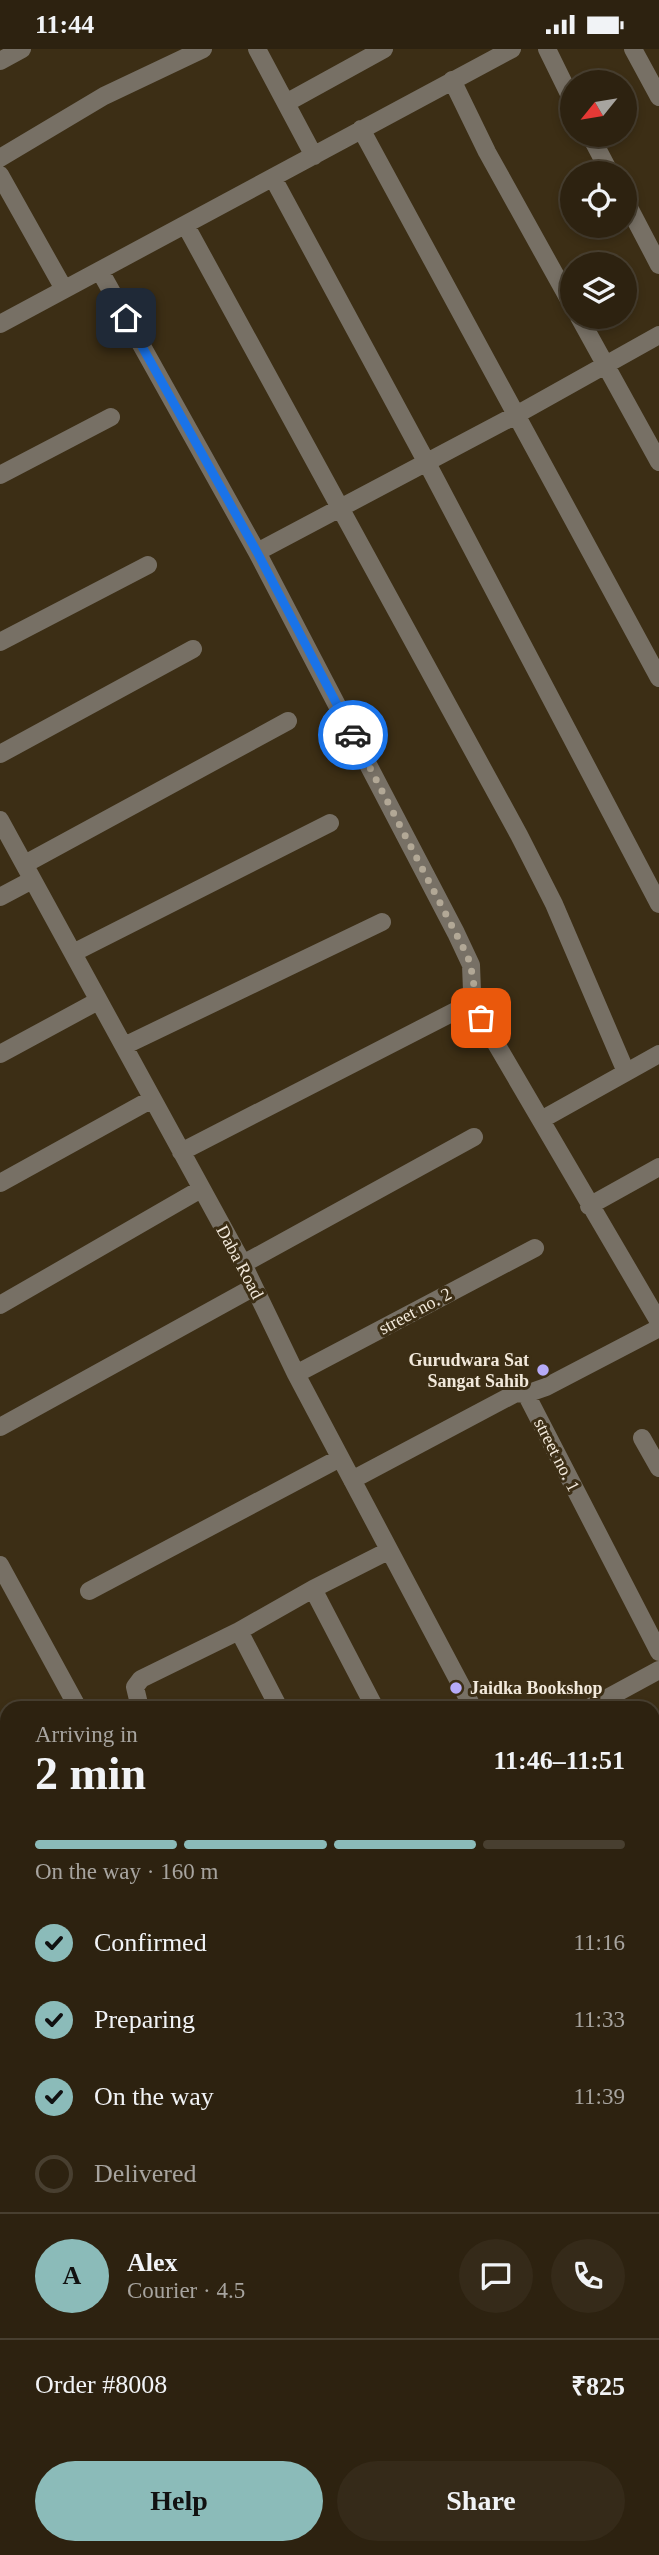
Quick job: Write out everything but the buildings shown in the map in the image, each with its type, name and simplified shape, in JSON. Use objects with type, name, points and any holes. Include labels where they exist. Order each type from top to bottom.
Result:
[{"type":"street","points":[[0,61],[22,49]]},
{"type":"street","points":[[0,158],[104,96],[203,49]]},
{"type":"street","points":[[257,49],[314,156]]},
{"type":"street","points":[[286,103],[384,49]]},
{"type":"street","points":[[0,324],[512,49]]},
{"type":"street","points":[[547,49],[560,76]]},
{"type":"street","points":[[634,49],[659,97]]},
{"type":"street","points":[[452,80],[487,152],[560,283]]},
{"type":"street","points":[[361,129],[659,678]]},
{"type":"street","points":[[0,176],[64,289]]},
{"type":"street","points":[[272,178],[427,463],[659,904]]},
{"type":"street","points":[[637,224],[659,265]]},
{"type":"street","points":[[186,226],[519,835],[554,904],[626,1072]]},
{"type":"street","points":[[100,271],[257,552],[467,955],[473,977],[475,1001],[481,1018],[589,1206],[652,1294],[659,1322]]},
{"type":"street","points":[[586,329],[659,461]]},
{"type":"street","points":[[257,552],[516,415],[659,335]]},
{"type":"street","points":[[0,475],[111,417]]},
{"type":"street","points":[[0,642],[148,565]]},
{"type":"street","points":[[0,754],[194,649]]},
{"type":"street","points":[[0,897],[29,872],[288,721]]},
{"type":"street","name":"Daba Road","points":[[0,820],[243,1264],[296,1374],[469,1701]]},
{"type":"street","points":[[73,954],[330,823]]},
{"type":"street","points":[[124,1047],[382,922]]},
{"type":"street","points":[[0,1054],[98,1001]]},
{"type":"street","points":[[181,1152],[475,1001]]},
{"type":"street","points":[[541,1121],[659,1054]]},
{"type":"street","points":[[0,1183],[152,1099]]},
{"type":"street","points":[[243,1264],[474,1137]]},
{"type":"street","points":[[589,1206],[659,1167]]},
{"type":"street","points":[[0,1305],[201,1189]]},
{"type":"street","name":"street no. 2","points":[[296,1374],[535,1248]]},
{"type":"street","points":[[0,1427],[254,1287]]},
{"type":"street","points":[[352,1480],[516,1393],[526,1394],[546,1387],[659,1328]]},
{"type":"street","name":"street no. 1","points":[[526,1394],[659,1652]]},
{"type":"street","points":[[642,1438],[659,1468]]},
{"type":"street","points":[[89,1591],[340,1458]]},
{"type":"street","points":[[138,1701],[135,1687],[141,1679],[239,1631],[388,1551]]},
{"type":"street","points":[[0,1565],[74,1701]]},
{"type":"street","points":[[313,1589],[371,1701]]},
{"type":"street","points":[[239,1631],[275,1701]]},
{"type":"street","points":[[602,1701],[659,1670]]},
{"type":"way so far","points":[[353,735],[467,955],[473,977],[472,991],[481,1018]]},
{"type":"place","name":"Gurudwara Sat Sangat Sahib","points":[[543,1370]]},
{"type":"place","name":"Jaidka Bookshop","points":[[456,1688]]},
{"type":"route","points":[[126,318],[257,552],[353,735]]}]
